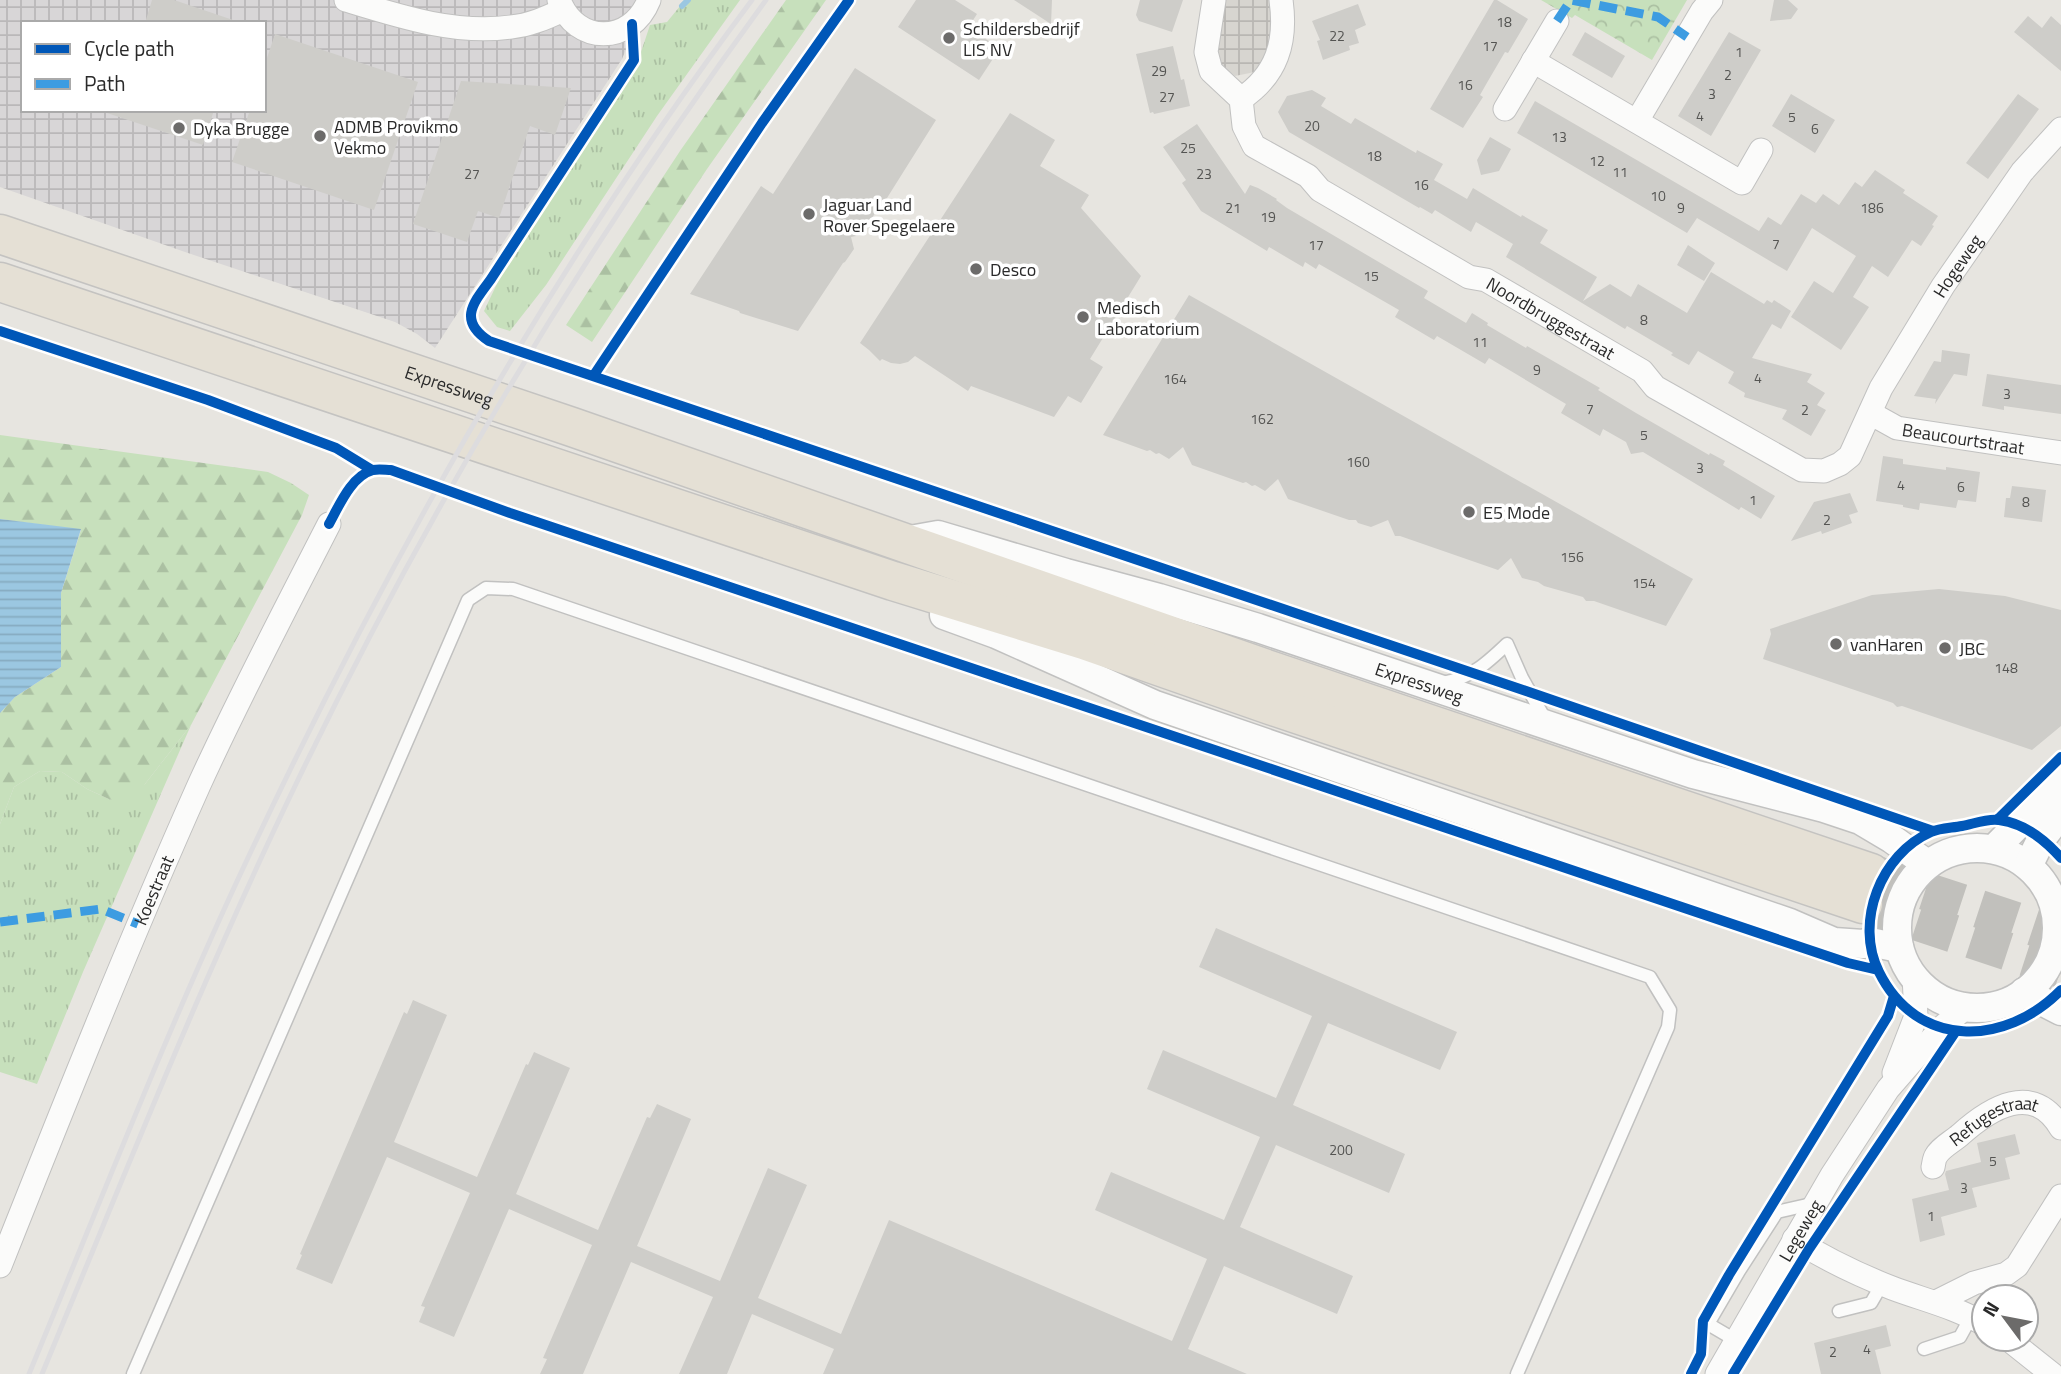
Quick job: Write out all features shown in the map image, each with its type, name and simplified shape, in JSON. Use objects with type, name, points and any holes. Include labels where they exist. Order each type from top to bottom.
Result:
[{"type":"highway","points":[[0,221],[61,254]]},
{"type":"highway","name":"Expressweg","points":[[0,234],[572,426],[1288,676],[1867,889],[1270,705],[1084,640],[893,581],[0,282]]},
{"type":"highway","points":[[0,300],[25,308],[77,308]]},
{"type":"street","points":[[346,0],[384,12],[453,27],[474,28],[511,28],[541,20],[561,5],[571,21],[599,34],[622,31],[632,24],[649,0]]},
{"type":"street","points":[[1214,0],[1206,52],[1211,71],[1241,99],[1253,91],[1277,61],[1284,25],[1281,0]]},
{"type":"street","points":[[1637,121],[1711,0]]},
{"type":"street","points":[[1504,109],[1557,21]]},
{"type":"street","points":[[1533,61],[1742,183],[1761,150]]},
{"type":"street","name":"Noordbruggestraat","points":[[1241,99],[1244,126],[1254,146],[1308,176],[1320,190],[1469,277],[1486,280],[1642,371],[1655,387],[1802,470],[1824,471],[1845,460],[1855,446],[1870,413]]},
{"type":"street","name":"Hogeweg","points":[[1870,413],[1881,387],[1943,286],[2022,172],[2061,129]]},
{"type":"street","name":"Beaucourtstraat","points":[[1870,413],[1897,428],[2061,453]]},
{"type":"street","name":"Koestraat","points":[[0,1266],[111,989],[190,806],[278,622],[329,524]]},
{"type":"street","name":"Expressweg","points":[[899,541],[938,534],[1258,628],[1693,774],[1860,820],[1927,864]]},
{"type":"street","name":"Expressweg","points":[[893,581],[917,605],[996,634],[1155,705],[1790,923],[1834,943],[1870,942],[1899,948]]},
{"type":"street","points":[[1994,849],[2061,781]]},
{"type":"street","points":[[2028,866],[2042,838],[2061,813]]},
{"type":"street","points":[[1971,848],[1994,849],[2012,855],[2028,866],[2043,882],[2059,921],[2056,941],[2049,962],[2037,980],[2024,992],[2003,1003],[1964,1009],[1928,991],[1914,976],[1902,958],[1897,928],[1900,904],[1912,880],[1927,864],[1946,853],[1971,848]]},
{"type":"street","name":"Legeweg","points":[[1888,1089],[1916,1016],[1914,976]]},
{"type":"street","points":[[2024,992],[2061,1011]]},
{"type":"street","name":"Legeweg","points":[[1717,1374],[1794,1239],[1888,1089],[1941,1028],[1964,1009]]},
{"type":"street","name":"Refugestraat","points":[[1933,1167],[1936,1156],[1979,1118],[2001,1107],[2016,1103],[2038,1107],[2048,1112],[2061,1128]]},
{"type":"street","points":[[1936,1302],[1974,1283],[2006,1274],[2017,1266],[2061,1196]]},
{"type":"street","points":[[1794,1239],[1882,1284],[1936,1302],[1970,1317]]},
{"type":"street","points":[[2026,1353],[2052,1374]]},
{"type":"lane","points":[[133,1374],[468,600],[486,588],[513,589],[1650,977],[1670,1010],[1668,1027],[1517,1374]]},
{"type":"lane","points":[[1428,686],[1461,680],[1507,645],[1534,701],[1551,727]]},
{"type":"lane","points":[[1737,1341],[1709,1324],[1721,1302],[1777,1212],[1816,1203]]},
{"type":"lane","points":[[1839,1311],[1871,1303],[1882,1284]]},
{"type":"lane","points":[[1924,1349],[1960,1337],[1970,1328]]},
{"type":"shaded area","points":[[0,0],[647,0],[622,59],[435,348],[395,322],[0,187]]},
{"type":"shaded area","points":[[1223,0],[1272,0],[1274,22],[1268,57],[1255,72],[1235,76],[1216,61]]},
{"type":"green space","points":[[685,0],[740,0],[657,116],[546,285],[510,331],[497,327],[484,311],[504,269],[637,64],[650,25],[667,22]]},
{"type":"green space","points":[[786,0],[826,0],[707,169],[592,342],[566,325],[680,151]]},
{"type":"green space","points":[[1541,0],[1687,0],[1652,60],[1575,15],[1572,18]]},
{"type":"green space","points":[[0,435],[268,472],[309,495],[302,515],[191,725],[145,784],[125,802],[111,800],[87,789],[62,772],[40,771],[14,787],[0,824],[0,713],[15,697],[61,667],[61,593],[81,530],[0,519]]},
{"type":"green space","points":[[191,725],[37,1084],[0,1072],[0,824],[14,787],[40,771],[62,772],[87,789],[111,800],[145,784]]},
{"type":"water","points":[[0,519],[81,529],[61,593],[61,667],[15,697],[0,713]]},
{"type":"building","points":[[152,0],[174,0],[233,20],[233,21],[146,21]]},
{"type":"building","name":"Schildersbedrijf LIS NV","points":[[916,0],[955,0],[977,14],[968,28],[1000,48],[979,80],[898,27]]},
{"type":"building","points":[[1014,0],[1052,0],[1051,24]]},
{"type":"building","points":[[1140,0],[1183,0],[1172,32],[1139,21],[1136,15]]},
{"type":"building","points":[[1494,0],[1528,19],[1508,53],[1505,52],[1480,95],[1483,97],[1463,128],[1430,109]]},
{"type":"building","points":[[1774,0],[1788,0],[1798,9],[1791,19],[1770,21]]},
{"type":"building","points":[[1358,4],[1366,25],[1355,30],[1359,43],[1349,46],[1350,50],[1323,60],[1317,41],[1320,40],[1312,21]]},
{"type":"building","points":[[2028,16],[2042,28],[2051,16],[2061,25],[2061,71],[2014,32]]},
{"type":"building","points":[[1585,32],[1625,56],[1612,78],[1572,55]]},
{"type":"building","points":[[1729,32],[1761,50],[1711,136],[1678,116]]},
{"type":"building","name":"ADMB Provikmo Vekmo","points":[[275,34],[418,82],[374,210],[232,162],[249,112],[266,112],[266,61]]},
{"type":"building","points":[[1173,46],[1190,106],[1150,113],[1136,54]]},
{"type":"building","name":"Jaguar Land Rover Spegelaere","points":[[855,68],[936,120],[865,229],[866,234],[851,237],[854,249],[798,331],[690,294],[761,186],[773,194]]},
{"type":"building","points":[[461,81],[571,88],[555,135],[530,126],[499,218],[478,211],[467,242],[413,224]]},
{"type":"building","points":[[1312,90],[1326,98],[1321,106],[1351,124],[1355,118],[1416,153],[1417,150],[1443,164],[1434,180],[1467,199],[1473,188],[1548,230],[1540,243],[1597,277],[1583,301],[1610,284],[1631,297],[1638,284],[1687,313],[1711,272],[1764,304],[1767,300],[1772,303],[1774,300],[1791,311],[1781,329],[1772,324],[1752,358],[1812,374],[1807,382],[1825,393],[1817,405],[1826,410],[1811,436],[1782,419],[1787,410],[1744,397],[1745,393],[1728,383],[1734,372],[1698,351],[1689,365],[1671,355],[1673,353],[1627,326],[1625,329],[1506,257],[1513,244],[1476,222],[1471,232],[1435,210],[1432,214],[1419,208],[1289,132],[1278,112],[1287,96]]},
{"type":"building","points":[[1791,94],[1835,120],[1815,153],[1772,126]]},
{"type":"building","points":[[2018,94],[2039,109],[1988,179],[1966,163]]},
{"type":"building","points":[[1535,101],[1759,231],[1768,217],[1781,225],[1801,194],[1816,203],[1823,194],[1839,205],[1855,182],[1862,187],[1875,170],[1938,216],[1921,246],[1912,240],[1888,277],[1872,266],[1853,297],[1869,307],[1841,350],[1791,317],[1814,281],[1833,293],[1856,256],[1812,228],[1787,271],[1697,218],[1687,233],[1517,133]]},
{"type":"building","name":"Dyka Brugge","points":[[107,112],[213,112],[203,145]]},
{"type":"building","name":"Desco","points":[[1010,113],[1055,140],[1040,166],[1089,195],[1081,208],[1141,276],[1090,359],[1103,367],[1081,403],[1068,396],[1054,417],[971,386],[968,391],[915,356],[900,364],[882,359],[880,361],[860,343]]},
{"type":"building","points":[[1197,124],[1245,194],[1250,185],[1258,188],[1428,291],[1424,298],[1466,323],[1472,313],[1526,348],[1527,346],[1600,388],[1598,390],[1636,413],[1709,455],[1710,453],[1725,461],[1723,465],[1775,496],[1761,519],[1741,507],[1739,510],[1643,452],[1631,454],[1626,442],[1603,429],[1600,436],[1561,413],[1566,404],[1489,358],[1485,364],[1437,336],[1434,340],[1395,317],[1399,310],[1319,264],[1316,269],[1305,262],[1303,267],[1269,247],[1267,251],[1201,211],[1182,183],[1186,180],[1163,147]]},
{"type":"building","points":[[1490,137],[1511,149],[1499,171],[1481,175],[1477,160]]},
{"type":"building","points":[[1688,245],[1715,263],[1704,281],[1677,265]]},
{"type":"building","points":[[1189,295],[1693,579],[1666,626],[1522,578],[1511,558],[1498,570],[1395,536],[1388,520],[1371,527],[1288,499],[1278,479],[1265,491],[1255,485],[1192,465],[1183,447],[1169,459],[1159,453],[1103,435]]},
{"type":"building","points":[[1942,350],[1970,354],[1967,376],[1954,374],[1935,404],[1936,399],[1914,396],[1934,361],[1941,362]]},
{"type":"building","points":[[1987,374],[2061,385],[2061,414],[2004,406],[2004,410],[1982,406]]},
{"type":"building","points":[[1883,456],[1903,459],[1903,464],[1980,472],[1976,502],[1958,500],[1956,508],[1920,503],[1919,510],[1876,501]]},
{"type":"building","points":[[2012,486],[2046,490],[2042,522],[2004,517],[2006,498],[2010,498]]},
{"type":"building","points":[[1850,493],[1858,512],[1849,515],[1852,523],[1791,541],[1814,502]]},
{"type":"building","points":[[1939,589],[2005,596],[2061,610],[2061,726],[2032,750],[1902,706],[1897,707],[1893,703],[1763,659],[1771,634],[1770,629],[1872,595]]},
{"type":"building","points":[[1216,928],[1457,1032],[1440,1070],[1328,1023],[1293,1105],[1405,1154],[1389,1193],[1276,1145],[1240,1227],[1353,1276],[1337,1314],[1224,1266],[1188,1349],[1247,1374],[823,1374],[834,1349],[752,1314],[727,1374],[679,1374],[713,1297],[631,1262],[583,1374],[540,1374],[547,1359],[543,1358],[592,1245],[509,1209],[454,1337],[419,1322],[425,1307],[421,1306],[470,1193],[387,1157],[332,1284],[296,1269],[302,1255],[300,1254],[404,1012],[407,1014],[413,1000],[447,1015],[394,1142],[477,1177],[526,1064],[528,1065],[534,1052],[570,1068],[516,1194],[598,1230],[647,1117],[650,1118],[657,1104],[691,1119],[637,1246],[720,1281],[768,1168],[807,1185],[758,1298],[841,1334],[889,1220],[1172,1341],[1207,1259],[1095,1210],[1111,1172],[1224,1220],[1260,1137],[1147,1089],[1163,1050],[1276,1098],[1312,1016],[1199,967]]},
{"type":"building","points":[[2015,1134],[2020,1154],[2005,1158],[2010,1179],[1972,1188],[1977,1207],[1941,1217],[1945,1235],[1920,1242],[1912,1199],[1949,1190],[1946,1171],[1981,1162],[1977,1143]]},
{"type":"building","points":[[1886,1325],[1891,1346],[1875,1350],[1881,1374],[1821,1374],[1814,1343]]},
{"type":"waterway","points":[[682,6],[688,0]]},
{"type":"tunnel","points":[[1871,873],[2061,936]]},
{"type":"tunnel","points":[[1863,904],[2061,969]]},
{"type":"railway","points":[[29,1374],[161,1053],[217,925],[356,638],[415,527],[541,311],[608,205],[752,0]]},
{"type":"railway","points":[[42,1374],[229,930],[296,784],[400,580],[455,480],[573,284],[635,188],[766,0]]},
{"type":"marked path","points":[[1557,21],[1571,0],[1658,17],[1687,37]]},
{"type":"marked path","points":[[0,922],[101,909],[138,924]]},
{"type":"cycle path","points":[[594,375],[762,123],[849,0]]},
{"type":"cycle path","points":[[632,24],[634,60],[474,303],[471,318],[473,326],[489,341],[1933,831]]},
{"type":"cycle path","points":[[0,331],[208,400],[336,448],[372,470]]},
{"type":"cycle path","points":[[329,524],[346,492],[358,478],[373,470],[391,470],[510,513],[1848,963],[1878,970]]},
{"type":"cycle path","points":[[1998,819],[2061,757]]},
{"type":"cycle path","points":[[2061,858],[2033,833],[1999,820],[1931,832],[1913,842],[1898,856],[1886,873],[1871,912],[1870,932],[1872,953],[1879,972],[1895,997],[1916,1015],[1939,1027],[1963,1031],[1989,1030],[2014,1022],[2039,1009],[2061,990]]},
{"type":"cycle path","points":[[1691,1374],[1701,1354],[1703,1321],[1888,1016],[1894,996]]},
{"type":"cycle path","points":[[1733,1374],[1809,1249],[1956,1031]]},
{"type":"place","name":"Schildersbedrijf LIS NV","points":[[949,38]]},
{"type":"place","name":"Dyka Brugge","points":[[179,128]]},
{"type":"place","name":"ADMB Provikmo Vekmo","points":[[320,136]]},
{"type":"place","name":"Jaguar Land Rover Spegelaere","points":[[809,214]]},
{"type":"place","name":"Desco","points":[[976,269]]},
{"type":"place","name":"Medisch Laboratorium","points":[[1083,317]]},
{"type":"place","name":"E5 Mode","points":[[1469,512]]},
{"type":"place","name":"vanHaren","points":[[1836,644]]},
{"type":"place","name":"JBC","points":[[1945,648]]}]
